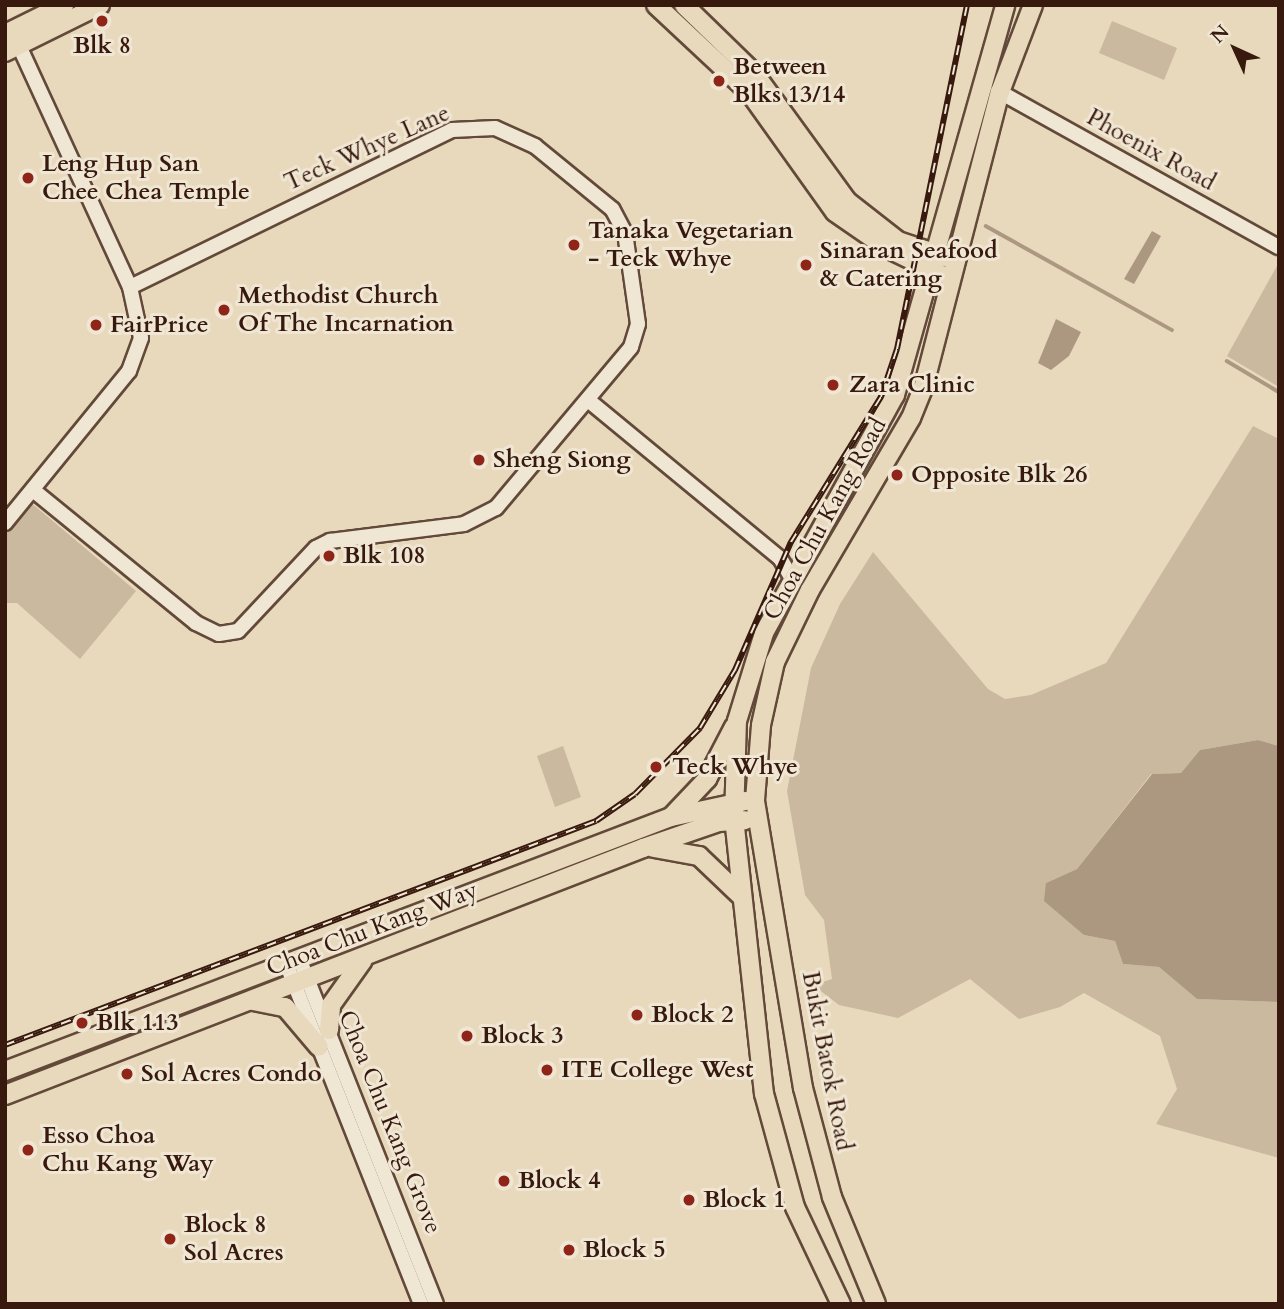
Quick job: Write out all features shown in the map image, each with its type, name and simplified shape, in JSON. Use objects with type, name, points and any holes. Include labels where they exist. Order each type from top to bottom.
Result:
[{"type":"main road","points":[[10,41],[64,5]]},
{"type":"main road","points":[[10,41],[100,5]]},
{"type":"main road","points":[[656,5],[750,93],[835,212],[861,233],[932,262],[954,268]]},
{"type":"main road","points":[[684,5],[754,73],[839,193],[880,229],[908,244],[932,262]]},
{"type":"main road","name":"Choa Chu Kang Road","points":[[734,820],[737,720],[764,633],[806,552],[895,395],[1005,5]]},
{"type":"main road","name":"Choa Chu Kang Road","points":[[759,820],[755,800],[761,725],[775,662],[810,590],[911,418],[1000,92],[1033,5]]},
{"type":"main road","points":[[908,244],[948,214]]},
{"type":"main road","points":[[671,817],[707,779],[737,720]]},
{"type":"main road","name":"Choa Chu Kang Way","points":[[5,1072],[671,817],[735,801],[755,800]]},
{"type":"main road","points":[[734,820],[761,1075],[775,1140],[795,1207],[841,1304]]},
{"type":"main road","name":"Choa Chu Kang Way","points":[[5,1095],[303,982],[643,848],[734,820],[759,820]]},
{"type":"main road","name":"Bukit Batok Road","points":[[759,820],[803,1088],[832,1197],[876,1304]]},
{"type":"main road","points":[[643,848],[673,848],[699,856],[742,897]]},
{"type":"main road","points":[[329,1030],[331,1004],[366,957]]},
{"type":"main road","points":[[253,1001],[285,1007],[319,1047]]},
{"type":"street","points":[[5,523],[132,363],[141,338],[130,287],[10,41]]},
{"type":"street","name":"Phoenix Road","points":[[1000,92],[1279,247]]},
{"type":"street","name":"Teck Whye Lane","points":[[33,490],[195,623],[219,634],[251,623],[316,548],[330,541],[478,520],[503,500],[587,400],[636,335],[625,233],[604,201],[507,130],[452,130],[130,287]]},
{"type":"street","points":[[587,400],[780,558],[792,579]]},
{"type":"street","points":[[780,558],[806,552]]},
{"type":"street","name":"Choa Chu Kang Grove","points":[[293,960],[329,1030],[436,1304]]},
{"type":"street","name":"Choa Chu Kang Grove","points":[[303,982],[319,1047],[421,1303]]},
{"type":"shaded area","points":[[1112,21],[1177,48],[1164,80],[1099,53]]},
{"type":"shaded area","points":[[1152,231],[1161,236],[1134,284],[1124,279]]},
{"type":"shaded area","points":[[1279,264],[1279,387],[1227,356]]},
{"type":"shaded area","points":[[1056,319],[1081,332],[1069,356],[1051,370],[1038,363]]},
{"type":"shaded area","points":[[1253,426],[1279,439],[1279,746],[1258,740],[1200,750],[1181,773],[1151,774],[1077,869],[1046,883],[1084,935],[1115,941],[1123,964],[1159,967],[1197,999],[1279,1002],[1279,1158],[1156,1124],[1177,1089],[1160,1036],[1084,993],[1060,1007],[1019,1019],[970,979],[898,1018],[839,1005],[813,985],[832,979],[824,920],[805,895],[787,791],[811,668],[840,604],[873,552],[988,689],[1005,699],[1031,695],[1106,663]]},
{"type":"shaded area","points":[[23,496],[136,591],[80,659],[17,603],[5,603],[5,516]]},
{"type":"shaded area","points":[[1258,740],[1279,746],[1279,1002],[1197,999],[1159,967],[1123,964],[1115,941],[1084,935],[1044,901],[1046,883],[1077,869],[1152,774],[1181,773],[1200,750]]},
{"type":"shaded area","points":[[563,746],[581,797],[555,807],[537,756]]},
{"type":"waterway","points":[[986,226],[1172,330]]},
{"type":"waterway","points":[[1227,361],[1279,392]]},
{"type":"railway","points":[[5,1045],[596,821],[635,794],[700,728],[735,670],[791,542],[881,397],[897,349],[967,5]]},
{"type":"place","name":"Blk 8","points":[[102,21]]},
{"type":"place","name":"Between Blks 13/14","points":[[719,81]]},
{"type":"place","name":"Leng Hup San Chee Chea Temple","points":[[28,178]]},
{"type":"place","name":"Tanaka Vegetarian - Teck Whye","points":[[574,245]]},
{"type":"place","name":"Sinaran Seafood & Catering","points":[[806,265]]},
{"type":"place","name":"Methodist Church Of The Incarnation","points":[[224,310]]},
{"type":"place","name":"FairPrice","points":[[96,325]]},
{"type":"place","name":"Zara Clinic","points":[[833,385]]},
{"type":"place","name":"Sheng Siong","points":[[479,460]]},
{"type":"place","name":"Opposite Blk 26","points":[[897,475]]},
{"type":"place","name":"Blk 108","points":[[329,556]]},
{"type":"place","name":"Teck Whye","points":[[656,767]]},
{"type":"place","name":"Block 2","points":[[637,1015]]},
{"type":"place","name":"Blk 113","points":[[82,1023]]},
{"type":"place","name":"Block 3","points":[[467,1036]]},
{"type":"place","name":"ITE College West","points":[[547,1070]]},
{"type":"place","name":"Sol Acres Condo","points":[[127,1074]]},
{"type":"place","name":"Esso Choa Chu Kang Way","points":[[28,1150]]},
{"type":"place","name":"Block 4","points":[[504,1181]]},
{"type":"place","name":"Block 1","points":[[689,1200]]},
{"type":"place","name":"Block 8 Sol Acres","points":[[170,1239]]},
{"type":"place","name":"Block 5","points":[[569,1250]]}]
